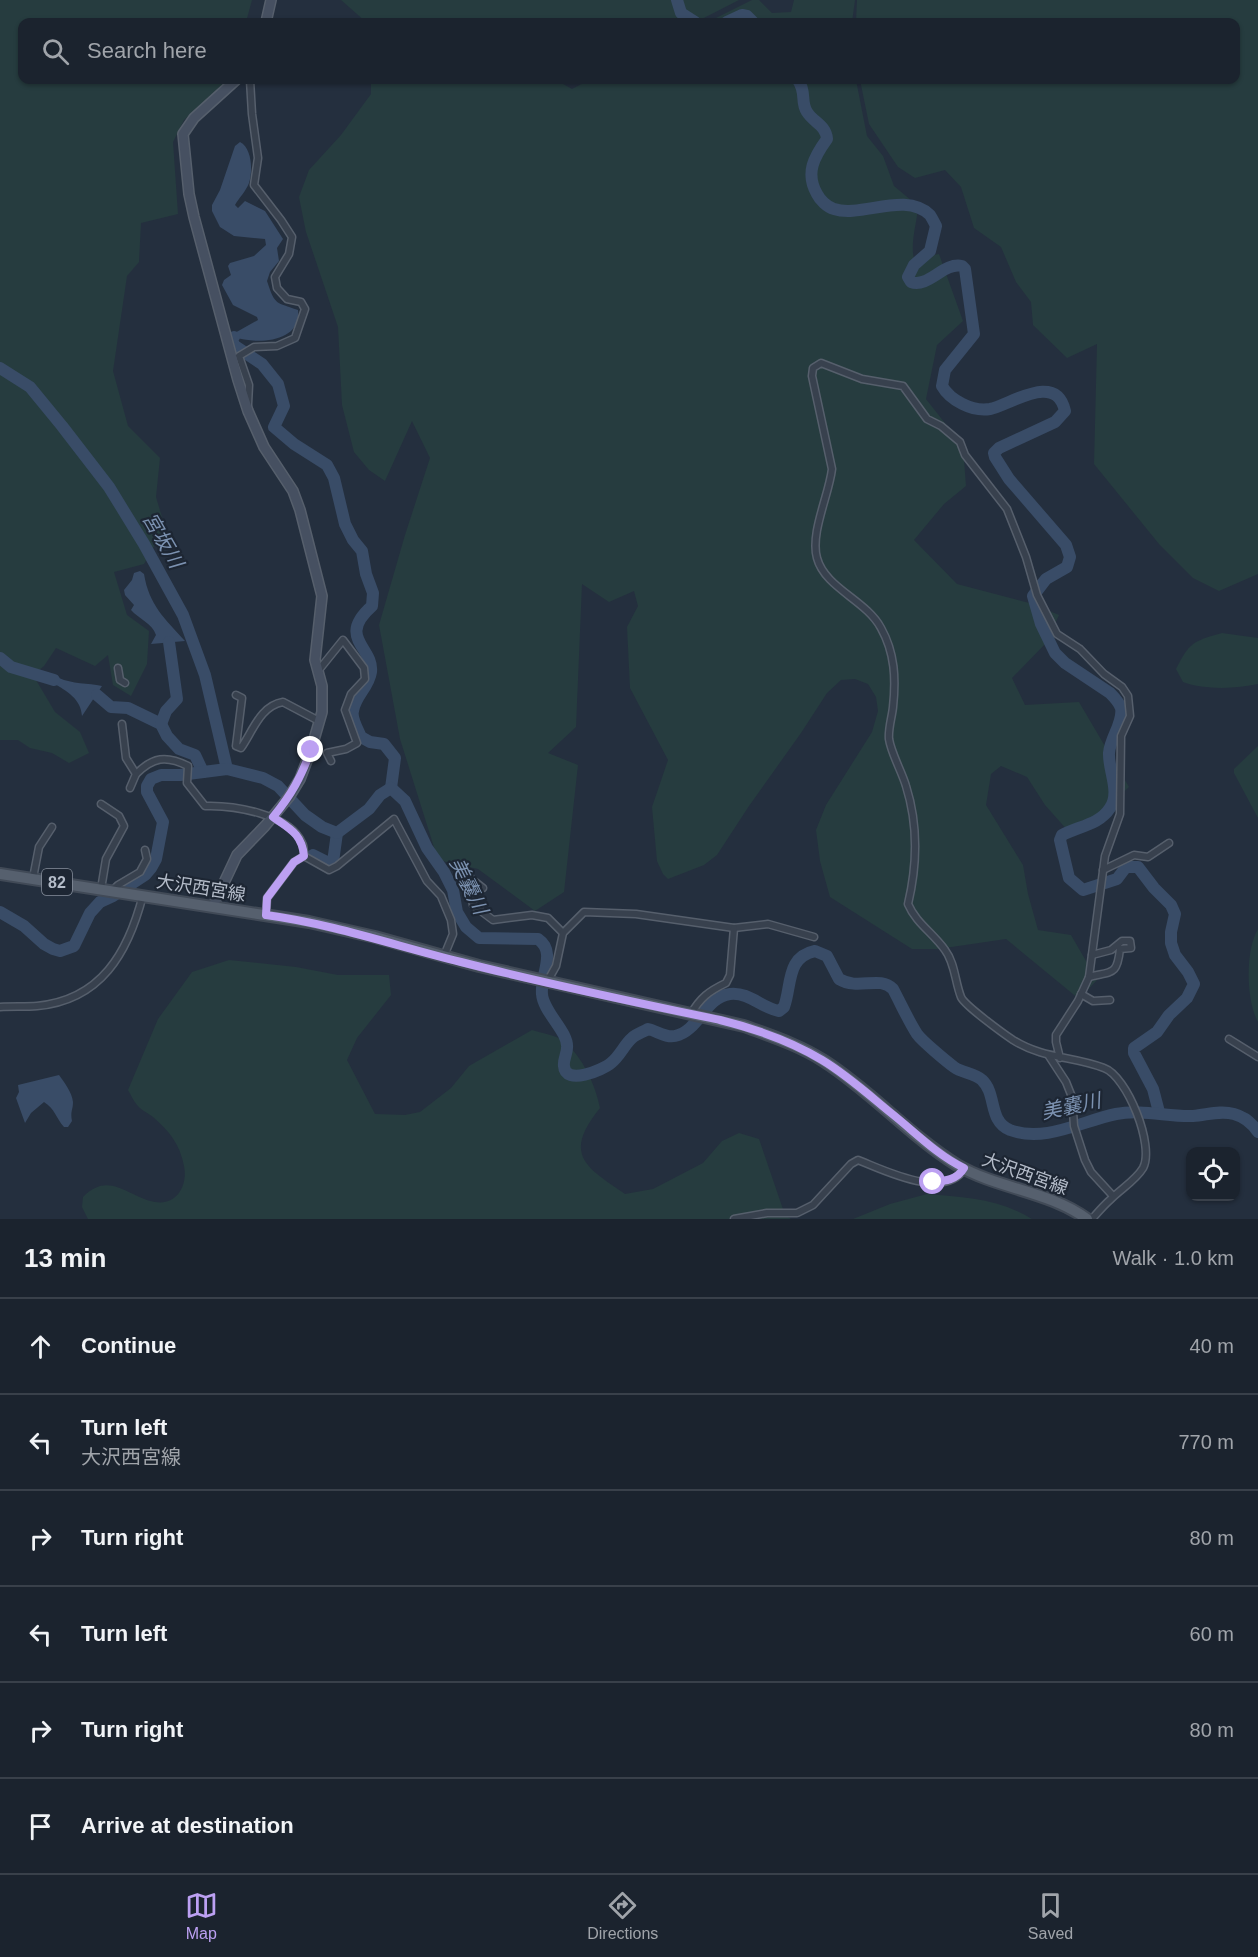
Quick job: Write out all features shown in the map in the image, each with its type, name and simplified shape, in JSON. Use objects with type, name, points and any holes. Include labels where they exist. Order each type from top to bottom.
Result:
[{"type":"main road","name":"大沢西宮線","points":[[0,874],[309,922],[543,981],[744,1026],[785,1041],[822,1060],[854,1083],[928,1144],[964,1168],[991,1180],[1058,1203],[1087,1219]]},
{"type":"street","points":[[267,18],[271,0]]},
{"type":"street","points":[[213,906],[237,855],[290,797],[300,779],[322,712],[322,686],[315,660],[315,648],[322,596],[300,510],[293,491],[264,447],[248,411],[189,194],[183,134],[194,118],[232,84]]},
{"type":"street","points":[[248,411],[249,385],[239,356],[254,347],[277,346],[296,338],[305,309],[301,302],[287,299],[277,288],[275,278],[289,254],[292,237],[254,185],[258,158],[250,84]]},
{"type":"street","points":[[1060,1058],[1056,1035],[1089,977],[1105,856],[1120,814],[1121,736],[1130,716],[1129,702],[1122,687],[1104,674],[1080,649],[1057,634],[1033,586],[1026,557],[1007,509],[965,455],[960,442],[949,431],[927,419],[903,386],[862,379],[821,363],[813,368],[812,376],[832,469],[816,541],[817,558],[827,577],[875,617],[891,648],[895,669],[889,740],[908,792],[915,845],[914,879],[908,904],[916,918],[945,950],[963,1001],[1013,1040],[1049,1056],[1105,1068],[1121,1082],[1129,1095],[1140,1120],[1143,1134],[1146,1160],[1144,1167],[1092,1219]]},
{"type":"street","points":[[318,671],[343,640],[364,668],[365,679],[351,694],[345,710],[357,743],[346,749],[327,753],[331,761]]},
{"type":"street","points":[[118,668],[120,680],[125,683]]},
{"type":"street","points":[[236,695],[242,698],[236,746],[242,748],[267,708],[277,703],[283,702],[319,721]]},
{"type":"street","points":[[122,724],[126,758],[136,774]]},
{"type":"street","points":[[130,788],[136,774],[149,762],[162,759],[181,763],[188,766],[187,783],[205,806],[221,806],[273,817],[295,832],[303,843],[304,856]]},
{"type":"street","points":[[101,804],[119,816],[124,826],[106,859],[101,889]]},
{"type":"street","points":[[304,856],[329,870],[394,819],[427,881],[441,896],[451,920],[453,934],[443,957]]},
{"type":"street","points":[[33,878],[39,847],[52,826]]},
{"type":"street","points":[[1103,870],[1134,855],[1148,857],[1169,843]]},
{"type":"street","points":[[113,890],[140,872],[147,859],[146,850]]},
{"type":"street","points":[[266,915],[267,898],[294,862],[304,856]]},
{"type":"street","points":[[483,888],[469,877],[473,905],[493,920],[532,915],[548,918],[563,933]]},
{"type":"street","points":[[0,1007],[38,1006],[63,1001],[93,987],[118,958],[143,895]]},
{"type":"street","points":[[543,981],[556,966],[563,933],[584,912],[636,914],[734,928],[768,924],[814,938]]},
{"type":"street","points":[[696,1015],[699,999],[726,983],[730,975],[734,928]]},
{"type":"street","points":[[1089,977],[1114,970],[1118,965],[1120,949],[1131,948],[1130,941],[1122,941],[1111,950],[1092,955]]},
{"type":"street","points":[[1081,994],[1094,1001],[1110,1000]]},
{"type":"street","points":[[1229,1040],[1258,1057]]},
{"type":"street","points":[[1049,1056],[1066,1082],[1072,1101],[1074,1126],[1091,1172],[1113,1196]]},
{"type":"street","points":[[734,1219],[767,1213],[797,1213],[813,1205],[851,1164],[858,1160],[921,1183],[949,1180],[961,1174],[964,1168]]},
{"type":"green space","points":[[0,0],[252,0],[247,18],[18,18],[18,84],[223,84],[184,120],[173,142],[178,214],[141,223],[139,262],[127,276],[113,371],[128,426],[160,458],[156,497],[165,527],[144,564],[114,572],[127,615],[149,631],[147,664],[131,696],[113,685],[108,655],[95,666],[56,648],[44,666],[33,675],[55,712],[80,732],[89,753],[69,763],[52,753],[30,748],[18,740],[0,740]]},
{"type":"green space","points":[[341,0],[739,0],[704,18],[361,18]]},
{"type":"green space","points":[[752,0],[759,0],[772,13],[791,12],[794,0],[855,0],[853,18],[716,18]]},
{"type":"green space","points":[[857,0],[1258,0],[1258,574],[1219,591],[1193,578],[1159,544],[1094,464],[1097,344],[1067,358],[1033,325],[1031,302],[1016,282],[1001,247],[974,228],[961,187],[945,170],[915,178],[898,167],[869,124],[861,84],[1240,84],[1240,18],[856,18]]},
{"type":"green space","points":[[371,84],[563,84],[572,89],[581,84],[857,84],[867,136],[883,156],[894,186],[918,206],[913,240],[914,259],[939,254],[963,321],[937,345],[926,399],[963,446],[966,486],[944,504],[914,540],[957,584],[1033,604],[1059,615],[1046,643],[1012,678],[1025,705],[1079,702],[1129,787],[1096,818],[1069,832],[1045,805],[1027,777],[1001,766],[991,774],[986,805],[1023,865],[1038,930],[1071,935],[1097,980],[1079,999],[1006,939],[938,949],[912,949],[830,897],[820,861],[816,830],[826,805],[872,732],[878,711],[876,697],[868,684],[855,679],[841,680],[827,693],[717,855],[704,865],[668,879],[657,861],[652,807],[668,760],[630,688],[627,627],[638,606],[634,591],[609,602],[582,584],[576,727],[548,753],[578,765],[564,892],[535,911],[478,869],[438,860],[400,739],[379,625],[430,458],[412,421],[385,481],[369,470],[354,452],[342,405],[338,327],[306,232],[299,197],[309,170],[341,135],[371,94]]},
{"type":"green space","points":[[1222,633],[1258,638],[1258,684],[1220,688],[1183,682],[1176,669],[1189,648],[1204,638]]},
{"type":"green space","points":[[1258,746],[1258,818],[1234,769]]},
{"type":"green space","points":[[1258,929],[1258,1022],[1249,989],[1249,962]]},
{"type":"green space","points":[[229,960],[296,967],[338,975],[389,975],[391,995],[357,1038],[347,1060],[375,1114],[405,1115],[420,1112],[451,1088],[469,1066],[532,1030],[564,1041],[577,1055],[587,1072],[600,1108],[582,1137],[581,1149],[590,1167],[599,1176],[625,1194],[653,1189],[703,1163],[722,1141],[739,1133],[759,1139],[785,1215],[791,1219],[88,1219],[82,1207],[83,1197],[92,1189],[101,1186],[110,1185],[155,1202],[169,1201],[179,1193],[185,1173],[177,1145],[164,1127],[138,1106],[128,1090],[158,1019],[192,972]]},
{"type":"green space","points":[[927,1194],[994,1203],[1032,1219],[853,1219],[890,1204]]},
{"type":"water","points":[[240,142],[249,154],[251,172],[248,186],[235,205],[238,208],[245,201],[265,211],[283,239],[277,248],[279,261],[270,272],[267,281],[277,302],[298,310],[297,321],[293,329],[286,335],[265,340],[254,341],[234,337],[233,334],[258,320],[257,317],[233,305],[222,285],[224,280],[231,275],[228,266],[230,263],[254,256],[266,245],[265,239],[234,236],[220,227],[212,211],[212,205],[220,190],[235,146]]},
{"type":"water","points":[[140,571],[144,574],[146,585],[159,611],[185,641],[151,644],[156,635],[154,631],[131,610],[134,605],[125,595],[124,590],[132,580],[134,573]]},
{"type":"water","points":[[59,678],[102,686],[82,716],[76,700],[53,683]]},
{"type":"water","points":[[59,1075],[73,1102],[72,1121],[68,1127],[64,1127],[44,1102],[31,1113],[25,1123],[16,1098],[19,1092],[18,1085]]},
{"type":"waterway","points":[[677,0],[681,13],[689,18]]},
{"type":"waterway","points":[[736,18],[742,15],[749,18]]},
{"type":"waterway","points":[[800,84],[807,112],[822,127],[827,139],[818,152],[811,172],[813,186],[822,201],[831,208],[845,211],[896,205],[920,208],[930,215],[936,226],[930,251],[914,265],[908,277],[911,282],[924,281],[955,266],[962,266],[965,269],[974,334],[945,370],[942,386],[950,396],[969,407],[990,409],[1020,397],[1043,392],[1052,393],[1060,399],[1065,411],[1055,422],[999,448],[994,453],[1009,479],[1066,545],[1070,557],[1067,567],[1046,579],[1033,596],[1041,624],[1055,653],[1065,663],[1110,693],[1121,708],[1121,719],[1109,753],[1114,788],[1113,802],[1100,818],[1062,835],[1060,840],[1069,878],[1083,890],[1117,879],[1126,867],[1138,867],[1171,905],[1175,914],[1171,943],[1175,955],[1194,984],[1187,998],[1169,1015],[1157,1032],[1134,1048],[1134,1053],[1153,1089],[1159,1112]]},
{"type":"waterway","points":[[234,337],[231,340],[235,346],[262,364],[278,384],[284,406],[274,427],[294,444],[327,465],[334,478],[345,524],[362,551],[366,574],[373,593],[372,606],[357,626],[357,634],[370,663],[371,672],[368,682],[356,701],[353,717],[361,737],[370,742],[384,744],[395,758],[391,788]]},
{"type":"waterway","name":"宮坂川","points":[[0,368],[30,387],[62,426],[109,487],[144,544],[183,615],[205,675],[227,769]]},
{"type":"waterway","points":[[161,724],[166,711],[177,699],[169,642]]},
{"type":"waterway","points":[[0,658],[11,667],[54,680]]},
{"type":"waterway","points":[[97,695],[111,707],[128,708],[161,724],[167,736],[179,749],[195,755],[203,772]]},
{"type":"waterway","name":"美嚢川","points":[[0,912],[24,926],[53,949],[60,951],[74,946],[90,913],[100,902],[145,875],[156,859],[163,822],[147,792],[147,786],[151,779],[161,775],[227,769],[263,778],[278,786],[305,815],[322,827],[337,833],[369,809],[380,795],[391,788],[405,801],[427,848],[444,872],[453,890],[457,912],[466,927],[479,938],[538,939],[544,944],[547,957],[542,987],[543,1001],[567,1042],[564,1066],[566,1072],[571,1075],[585,1075],[607,1066],[632,1038],[648,1029],[668,1036],[683,1033],[721,996],[744,995],[779,1011],[784,1007],[792,973],[799,959],[815,951],[827,956],[839,979],[854,984],[881,983],[893,989],[917,1034],[954,1067],[982,1080],[987,1086],[998,1120],[1010,1130],[1037,1134],[1063,1130],[1103,1117],[1126,1113],[1193,1116],[1224,1112],[1245,1119],[1258,1132]]},
{"type":"waterway","points":[[313,855],[329,863],[333,862],[337,833]]},
{"type":"route","points":[[311,750],[290,797],[273,817],[295,832],[303,843],[304,856],[294,862],[267,898],[266,915],[375,937],[458,961],[720,1020],[785,1041],[838,1071],[928,1144],[964,1168],[961,1174],[949,1180],[933,1182]]}]
